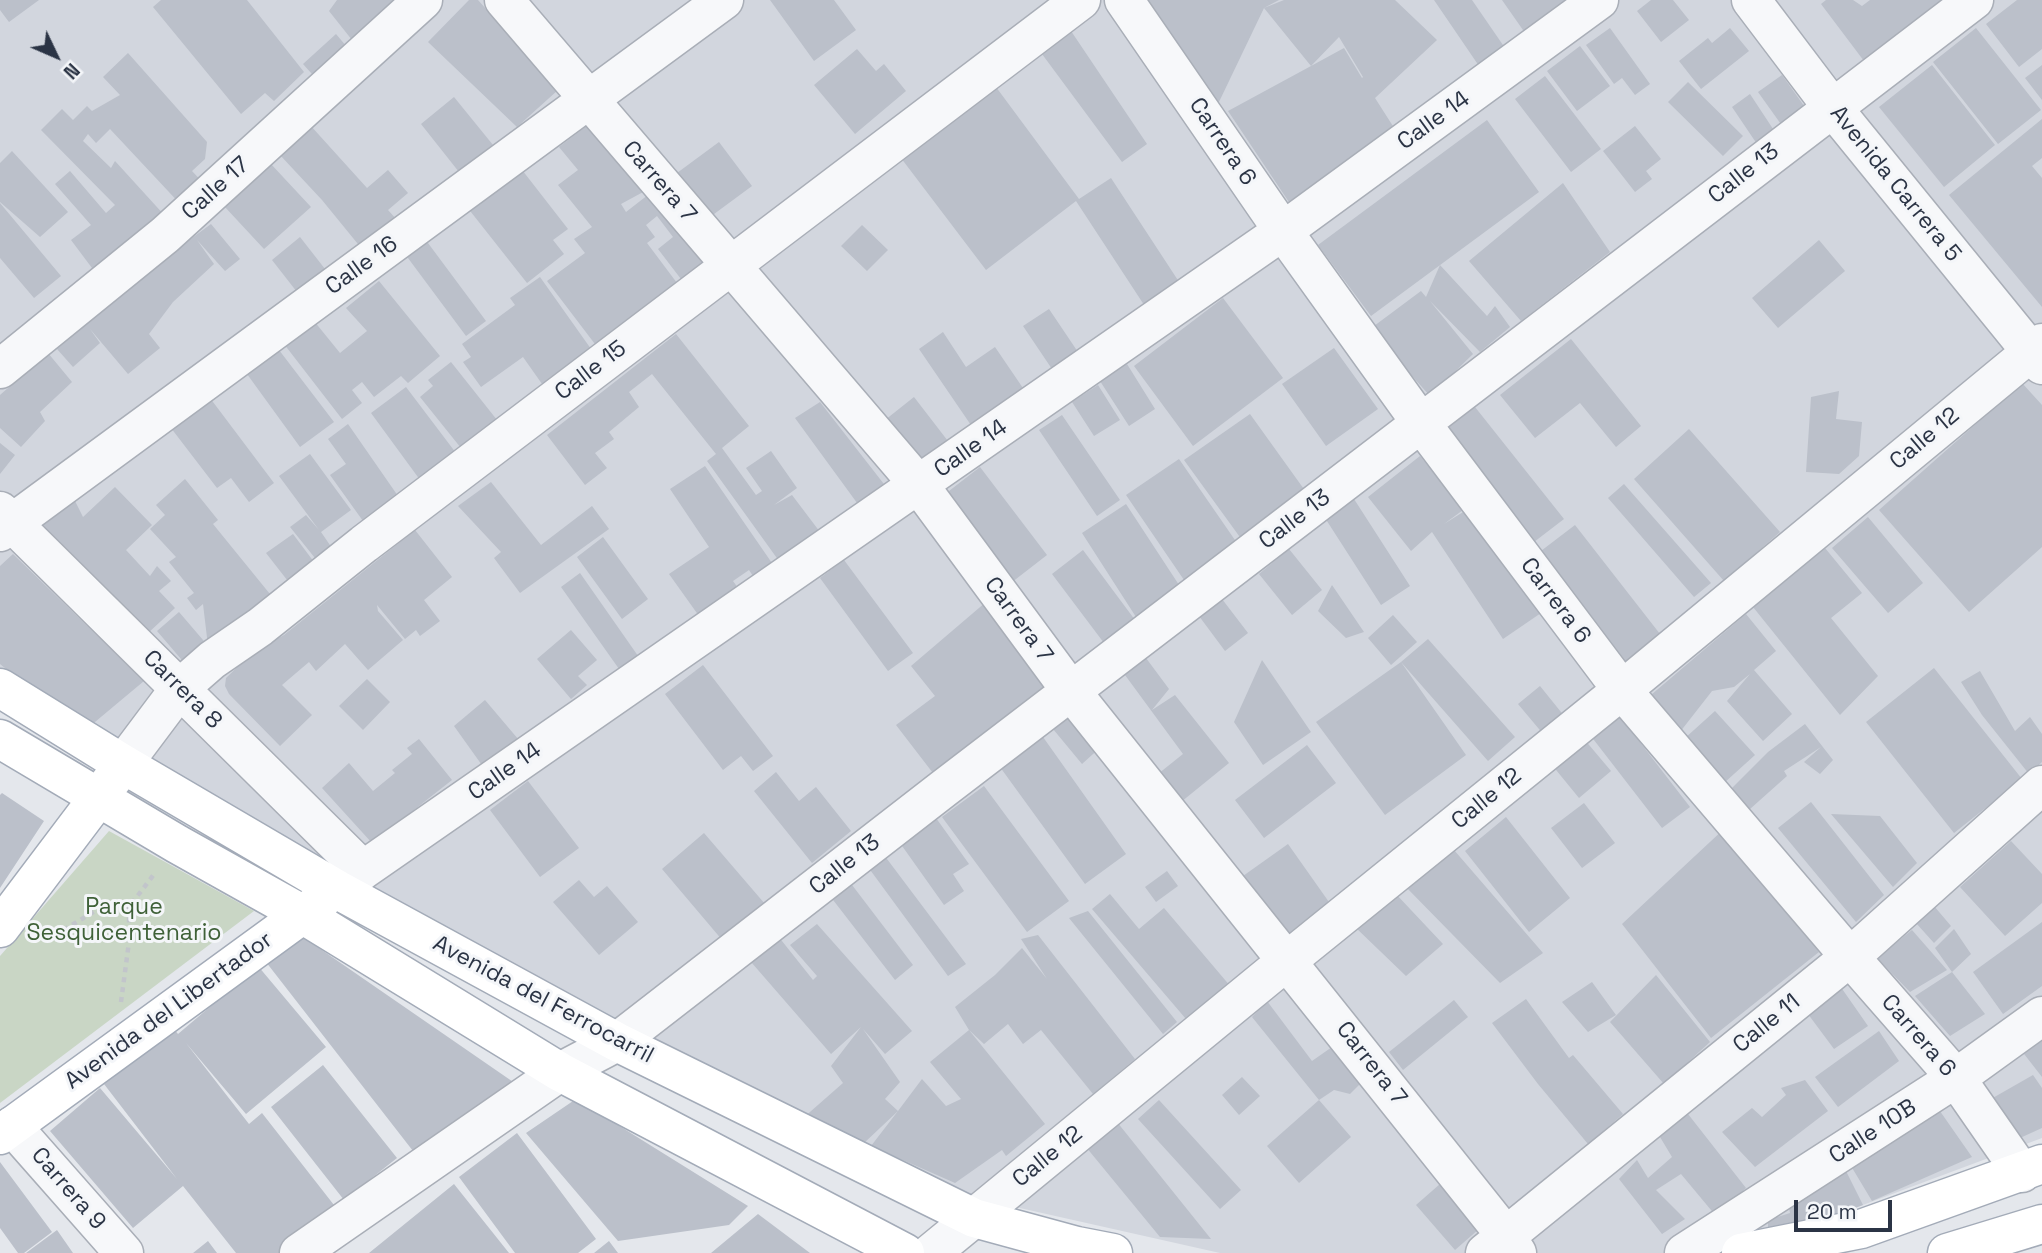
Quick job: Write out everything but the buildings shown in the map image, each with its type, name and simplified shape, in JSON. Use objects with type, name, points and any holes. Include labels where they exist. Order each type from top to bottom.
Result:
[{"type":"main road","name":"Avenida del Ferrocarril","points":[[0,688],[123,764],[351,880],[617,1042],[974,1218],[1113,1253]]},
{"type":"main road","name":"Avenida del Ferrocarril","points":[[0,739],[177,844],[302,914],[560,1072],[905,1253]]},
{"type":"main road","points":[[19,929],[99,798],[123,764]]},
{"type":"main road","name":"Avenida del Libertador","points":[[6,1130],[351,880]]},
{"type":"main road","points":[[1741,1253],[1861,1229],[2032,1169]]},
{"type":"main road","points":[[1947,1253],[2042,1224]]},
{"type":"street","name":"Calle 17","points":[[0,369],[165,235],[424,0]]},
{"type":"street","name":"Carrera 7","points":[[504,0],[919,485],[1071,691],[1288,960],[1503,1247]]},
{"type":"street","name":"Calle 16","points":[[4,522],[724,0]]},
{"type":"street","name":"Calle 15","points":[[123,764],[180,688],[212,660],[260,627],[364,544],[1081,0]]},
{"type":"street","name":"Carrera 6","points":[[1124,0],[1283,231],[1421,423],[1622,690],[2032,1169]]},
{"type":"street","name":"Calle 14","points":[[351,880],[1283,231],[1599,0]]},
{"type":"street","name":"Avenida Carrera 5","points":[[1751,0],[1832,107],[2038,353]]},
{"type":"street","name":"Calle 13","points":[[299,1253],[560,1072],[617,1042],[1974,0]]},
{"type":"street","name":"Calle 12","points":[[931,1253],[1288,960],[2038,353]]},
{"type":"street","name":"Carrera 8","points":[[4,522],[180,688],[351,880]]},
{"type":"street","name":"Calle 11","points":[[1503,1247],[1850,957],[2042,785]]},
{"type":"street","name":"Calle 10B","points":[[1684,1253],[1956,1078],[2042,1016]]},
{"type":"street","name":"Carrera 9","points":[[6,1130],[124,1253]]},
{"type":"path","points":[[119,1049],[122,979],[129,942],[129,907],[177,844]]},
{"type":"path","points":[[19,929],[62,931],[108,903],[129,907]]},
{"type":"shaded area","points":[[0,0],[2042,0],[2042,1138],[1796,1230],[1681,1253],[1220,1253],[962,1195],[756,1089],[585,1010],[0,681]]},
{"type":"green space","name":"Parque Sesquicentenario","points":[[109,831],[254,911],[0,1103],[0,956]]}]
